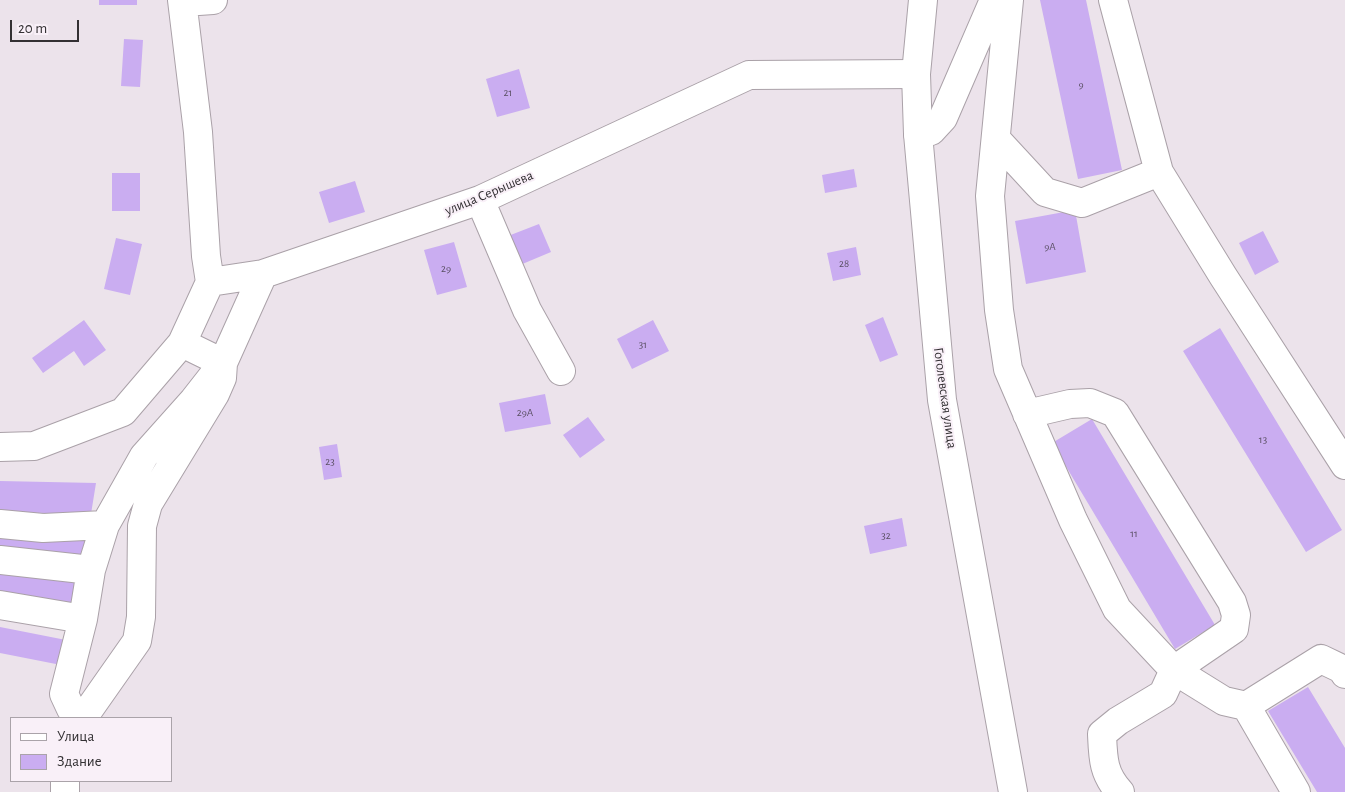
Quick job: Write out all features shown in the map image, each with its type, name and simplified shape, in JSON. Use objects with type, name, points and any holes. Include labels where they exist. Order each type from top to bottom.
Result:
[{"type":"street","points":[[0,447],[34,446],[123,412],[182,343],[210,282],[206,256],[198,132],[183,1],[213,0]]},
{"type":"street","name":"Гоголевская улица","points":[[923,0],[916,74],[918,134],[942,400],[1013,792]]},
{"type":"street","points":[[918,134],[931,130],[943,118],[994,0]]},
{"type":"street","points":[[1009,0],[990,196],[999,310],[1008,369],[1073,520],[1117,609],[1174,670],[1224,701],[1246,706],[1321,659],[1342,669],[1345,674]]},
{"type":"street","points":[[1112,0],[1158,172],[1345,465]]},
{"type":"street","name":"улица Серышева","points":[[210,282],[262,274],[480,200],[749,75],[916,74]]},
{"type":"street","points":[[996,139],[1045,192],[1082,203],[1158,172]]},
{"type":"street","points":[[480,200],[527,310],[561,371]]},
{"type":"street","points":[[82,717],[71,709],[64,694],[83,619],[91,570],[105,524],[144,456],[194,400],[223,363],[262,274]]},
{"type":"street","points":[[182,343],[223,363]]},
{"type":"street","points":[[84,717],[136,642],[141,617],[142,526],[148,504],[216,394],[222,378],[223,363]]},
{"type":"street","points":[[1027,414],[1070,404],[1090,403],[1114,413],[1232,602],[1236,616],[1234,629],[1174,670],[1163,694],[1118,721],[1102,734],[1103,762],[1115,788]]},
{"type":"street","points":[[0,524],[43,528],[105,524]]},
{"type":"street","points":[[0,560],[91,570]]},
{"type":"street","points":[[0,605],[83,619]]},
{"type":"street","points":[[1246,706],[1296,792]]},
{"type":"building","points":[[99,0],[137,0],[137,5],[99,5]]},
{"type":"building","points":[[1040,0],[1086,0],[1122,170],[1078,179]]},
{"type":"building","points":[[124,39],[143,40],[140,87],[121,86]]},
{"type":"building","points":[[519,69],[530,108],[497,117],[486,79]]},
{"type":"building","points":[[854,169],[857,187],[825,193],[822,175]]},
{"type":"building","points":[[112,173],[140,173],[140,211],[112,211]]},
{"type":"building","points":[[355,181],[365,212],[329,223],[319,192]]},
{"type":"building","points":[[1075,210],[1086,272],[1026,284],[1015,221]]},
{"type":"building","points":[[539,224],[551,252],[520,265],[508,236]]},
{"type":"building","points":[[1263,231],[1279,262],[1255,275],[1239,243]]},
{"type":"building","points":[[116,238],[142,244],[130,295],[104,289]]},
{"type":"building","points":[[454,242],[467,287],[437,295],[424,250]]},
{"type":"building","points":[[856,247],[861,275],[833,281],[827,253]]},
{"type":"building","points":[[883,317],[898,355],[880,362],[865,325]]},
{"type":"building","points":[[84,320],[106,350],[84,366],[74,351],[43,373],[32,358]]},
{"type":"building","points":[[653,320],[669,351],[632,369],[617,339]]},
{"type":"building","points":[[1220,328],[1342,530],[1306,552],[1183,351]]},
{"type":"building","points":[[545,394],[551,424],[505,432],[499,403]]},
{"type":"building","points":[[588,417],[605,440],[580,458],[563,435]]},
{"type":"building","points":[[1092,419],[1215,625],[1175,649],[1052,443]]},
{"type":"building","points":[[337,444],[342,477],[324,480],[319,447]]},
{"type":"building","points":[[0,481],[96,483],[91,514],[0,512]]},
{"type":"building","points":[[902,518],[907,546],[870,554],[864,526]]},
{"type":"building","points":[[0,533],[86,538],[79,561],[0,553]]},
{"type":"building","points":[[0,566],[85,578],[81,604],[0,592]]},
{"type":"building","points":[[0,627],[66,640],[61,665],[0,653]]},
{"type":"building","points":[[1308,687],[1345,748],[1345,792],[1317,792],[1268,711]]}]
